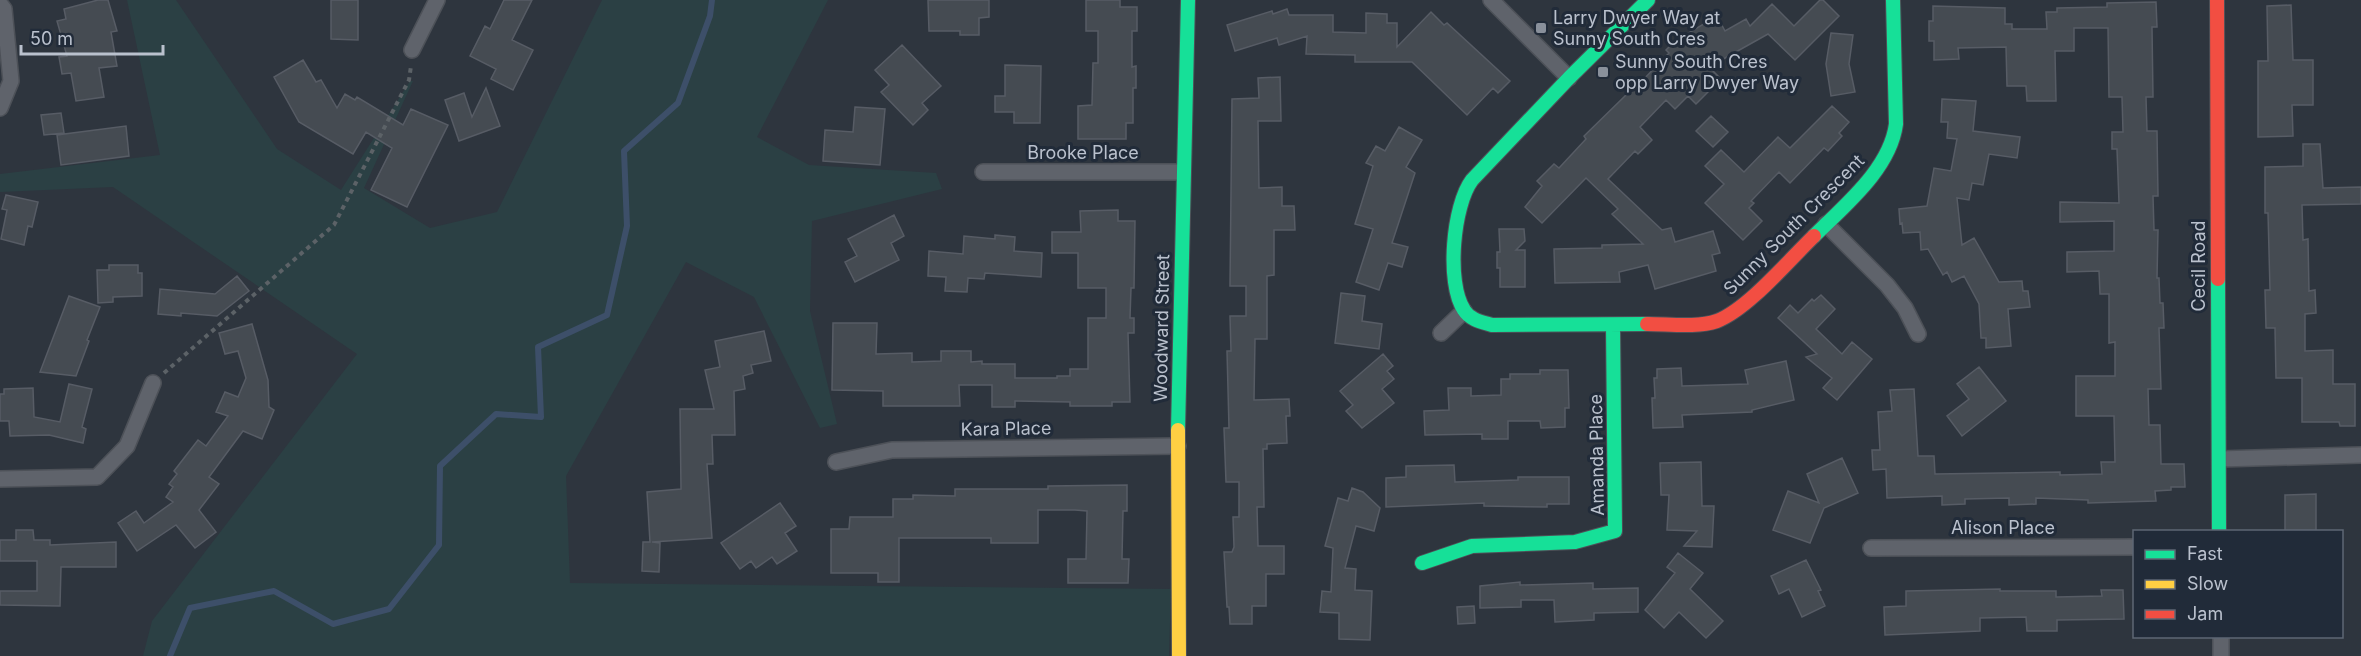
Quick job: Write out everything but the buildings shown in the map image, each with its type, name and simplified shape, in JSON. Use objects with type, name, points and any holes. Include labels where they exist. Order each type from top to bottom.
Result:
[{"type":"street","points":[[412,50],[437,0]]},
{"type":"street","name":"Woodward Street","points":[[1179,656],[1178,446],[1188,0]]},
{"type":"street","points":[[1491,0],[1569,78]]},
{"type":"street","points":[[1441,333],[1464,311],[1455,286],[1454,262],[1460,206],[1464,192],[1472,180],[1569,78],[1648,0]]},
{"type":"street","name":"Sunny South Crescent","points":[[1464,311],[1475,320],[1492,325],[1613,325],[1702,324],[1729,316],[1738,310],[1826,224],[1880,167],[1894,138],[1896,124],[1893,0]]},
{"type":"street","name":"Cecil Road","points":[[2217,0],[2219,530]]},
{"type":"street","points":[[0,4],[4,9],[11,81],[0,108]]},
{"type":"street","name":"Brooke Place","points":[[983,172],[1183,172]]},
{"type":"street","points":[[1826,224],[1887,285],[1905,308],[1918,334]]},
{"type":"street","name":"Amanda Place","points":[[1422,563],[1472,546],[1575,542],[1616,531],[1613,325]]},
{"type":"street","points":[[0,479],[97,477],[127,446],[153,383]]},
{"type":"street","name":"Kara Place","points":[[836,462],[892,450],[1178,446]]},
{"type":"street","points":[[2220,459],[2361,455]]},
{"type":"street","name":"Alison Place","points":[[1871,548],[2133,547]]},
{"type":"street","points":[[2221,638],[2221,656]]},
{"type":"path","points":[[153,383],[333,225],[409,80],[412,50]]},
{"type":"green space","points":[[127,0],[176,0],[277,149],[341,190],[410,81],[413,81],[364,188],[430,228],[497,212],[602,0],[828,0],[757,137],[809,165],[936,173],[942,189],[812,221],[810,311],[837,424],[820,428],[754,297],[686,262],[566,476],[570,583],[1171,589],[1169,656],[143,656],[152,621],[357,354],[113,187],[0,192],[0,174],[160,155]]},
{"type":"waterway","points":[[170,656],[190,608],[274,591],[333,624],[389,609],[439,545],[440,466],[496,414],[541,417],[538,347],[607,315],[627,226],[624,151],[678,103],[710,16],[712,0]]},
{"type":"traffic: fast","points":[[1178,430],[1188,0]]},
{"type":"traffic: fast","points":[[1647,324],[1492,325],[1480,322],[1464,310],[1458,298],[1455,282],[1454,244],[1460,207],[1472,180],[1569,78],[1648,0]]},
{"type":"traffic: fast","points":[[1814,236],[1852,199],[1876,171],[1892,140],[1896,124],[1893,0]]},
{"type":"traffic: fast","points":[[2218,279],[2219,530]]},
{"type":"traffic: fast","points":[[1422,563],[1472,546],[1575,542],[1615,531],[1613,325]]},
{"type":"traffic: slow","points":[[1178,430],[1179,656]]},
{"type":"traffic: jam","points":[[2217,0],[2218,279]]},
{"type":"traffic: jam","points":[[1647,324],[1700,324],[1717,321],[1729,315],[1768,283],[1814,236]]},
{"type":"place","name":"Larry Dwyer Way at Sunny South Cres","points":[[1541,28]]},
{"type":"place","name":"Sunny South Cres opp Larry Dwyer Way","points":[[1603,72]]}]
